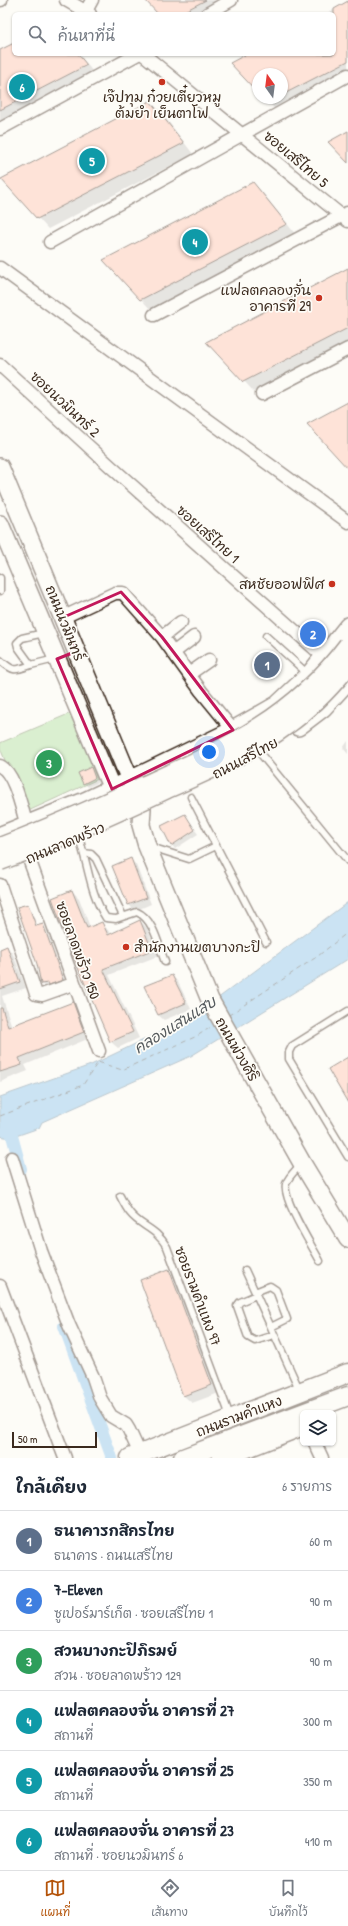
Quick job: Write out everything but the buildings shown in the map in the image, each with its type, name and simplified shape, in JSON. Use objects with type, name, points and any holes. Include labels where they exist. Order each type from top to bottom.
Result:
[{"type":"main road","name":"ถนนนวมินทร์","points":[[0,467],[64,617],[130,780]]},
{"type":"main road","name":"ถนนนวมินทร์","points":[[0,524],[112,789]]},
{"type":"main road","points":[[0,836],[27,826],[112,789],[233,730],[277,705],[309,675],[348,626]]},
{"type":"main road","points":[[0,847],[52,827],[135,790],[254,731],[277,716],[302,696],[324,674],[348,645]]},
{"type":"main road","points":[[57,659],[77,651]]},
{"type":"main road","points":[[0,861],[103,819],[194,777],[262,741],[287,726],[312,706],[348,666]]},
{"type":"main road","name":"ถนนเสรีไทย","points":[[137,816],[259,752],[308,720],[323,708],[348,681]]},
{"type":"main road","name":"ถนนพ่วงศิริ","points":[[130,780],[137,816],[147,846],[211,1002],[302,1163],[348,1239]]},
{"type":"main road","name":"ถนนพ่วงศิริ","points":[[112,789],[137,816]]},
{"type":"main road","name":"ถนนลาดพร้าว","points":[[0,870],[29,859],[81,846],[137,816]]},
{"type":"main road","name":"ถนนรามคำแหง","points":[[142,1457],[348,1373]]},
{"type":"main road","name":"ถนนรามคำแหง","points":[[142,1457],[268,1416],[348,1384]]},
{"type":"main road","name":"ถนนรามคำแหง","points":[[310,1410],[348,1396]]},
{"type":"main road","points":[[336,1413],[348,1408]]},
{"type":"main road","name":"ถนนรามคำแหง","points":[[183,1458],[300,1414]]},
{"type":"main road","points":[[222,1458],[240,1455],[300,1427]]},
{"type":"street","points":[[66,0],[86,12]]},
{"type":"street","points":[[88,12],[92,0]]},
{"type":"street","points":[[210,12],[231,0]]},
{"type":"street","points":[[0,129],[134,56]]},
{"type":"street","name":"ซอยเสรีไทย 5","points":[[145,56],[346,216]]},
{"type":"street","points":[[50,242],[348,75]]},
{"type":"street","points":[[154,315],[346,216]]},
{"type":"street","points":[[0,268],[348,522]]},
{"type":"street","points":[[262,394],[348,349]]},
{"type":"street","name":"ซอยนวมินทร์ 2","points":[[0,365],[109,465]]},
{"type":"street","name":"ซอยเสรีไทย 1","points":[[109,465],[324,657]]},
{"type":"street","points":[[64,617],[115,593],[121,592],[162,637],[233,730]]},
{"type":"street","points":[[162,637],[181,622]]},
{"type":"street","points":[[173,653],[194,637]]},
{"type":"street","points":[[189,674],[209,660]]},
{"type":"street","points":[[0,766],[5,768],[11,777],[27,826]]},
{"type":"street","name":"ซอยลาดพร้าว 150","points":[[29,859],[98,1051]]},
{"type":"street","points":[[0,886],[36,994],[42,995],[73,984]]},
{"type":"street","points":[[12,1158],[41,1251],[69,1325],[92,1373],[100,1398],[111,1416],[126,1425],[142,1457]]},
{"type":"street","points":[[0,1286],[65,1458]]},
{"type":"street","points":[[316,1446],[322,1458]]},
{"type":"lane","points":[[0,578],[0,591]]},
{"type":"lane","points":[[31,665],[18,647],[17,643],[22,638],[46,633]]},
{"type":"lane","points":[[266,636],[309,675]]},
{"type":"lane","points":[[0,660],[15,670],[57,659]]},
{"type":"lane","points":[[259,752],[348,861]]},
{"type":"lane","points":[[191,797],[266,942]]},
{"type":"lane","points":[[81,846],[96,859],[123,916]]},
{"type":"lane","points":[[81,846],[86,869],[106,918],[110,919],[137,912],[147,919],[165,962]]},
{"type":"lane","points":[[147,846],[189,859],[216,846]]},
{"type":"lane","points":[[348,1011],[292,1046],[288,1052],[289,1059],[348,1157]]},
{"type":"lane","points":[[302,1163],[288,1179],[285,1185],[286,1194],[290,1205],[320,1261]]},
{"type":"lane","name":"ซอยรามคำแหง 97","points":[[120,1196],[130,1213],[162,1238],[167,1247],[231,1420]]},
{"type":"lane","points":[[245,1270],[301,1392]]},
{"type":"lane","points":[[271,1328],[287,1319],[276,1290],[270,1286],[240,1302],[237,1306],[248,1337],[255,1341],[274,1335]]},
{"type":"highlighted area","points":[[121,592],[162,637],[233,730],[112,789],[57,659],[77,651],[64,617]]},
{"type":"green space","points":[[71,713],[98,779],[26,812],[0,748],[0,743]]},
{"type":"water","points":[[348,902],[348,959],[191,1056],[42,1122],[39,1128],[10,1138],[0,1136],[0,1097],[91,1065],[194,1016]]},
{"type":"waterway","points":[[8,1121],[21,1169]]},
{"type":"waterway","points":[[64,1326],[112,1458]]},
{"type":"ferry route","points":[[229,1015],[318,956],[348,932]]},
{"type":"ferry route","points":[[0,1116],[83,1085],[98,1062],[122,1070],[197,1036],[214,1025]]},
{"type":"place","name":"เจ๊ปทุม ก๋วยเตี๋ยวหมู ต้มยำ เย็นตาโฟ","points":[[162,82]]},
{"type":"place","name":"แฟลตคลองจั่น อาคารที่ 23","points":[[22,87]]},
{"type":"place","name":"แฟลตคลองจั่น อาคารที่ 25","points":[[92,161]]},
{"type":"place","name":"แฟลตคลองจั่น อาคารที่ 27","points":[[195,242]]},
{"type":"place","name":"แฟลตคลองจั่น อาคารที่ 29","points":[[319,298]]},
{"type":"place","name":"สหชัยออฟฟิศ","points":[[332,584]]},
{"type":"place","name":"7-Eleven","points":[[313,634]]},
{"type":"place","name":"ธนาคารกสิกรไทย","points":[[267,665]]},
{"type":"place","name":"สวนบางกะปิภิรมย์","points":[[49,763]]},
{"type":"place","name":"สำนักงานเขตบางกะปิ","points":[[126,947]]},
{"type":"water label","name":"คลองแสนแสบ","points":[[175,1025]]}]
